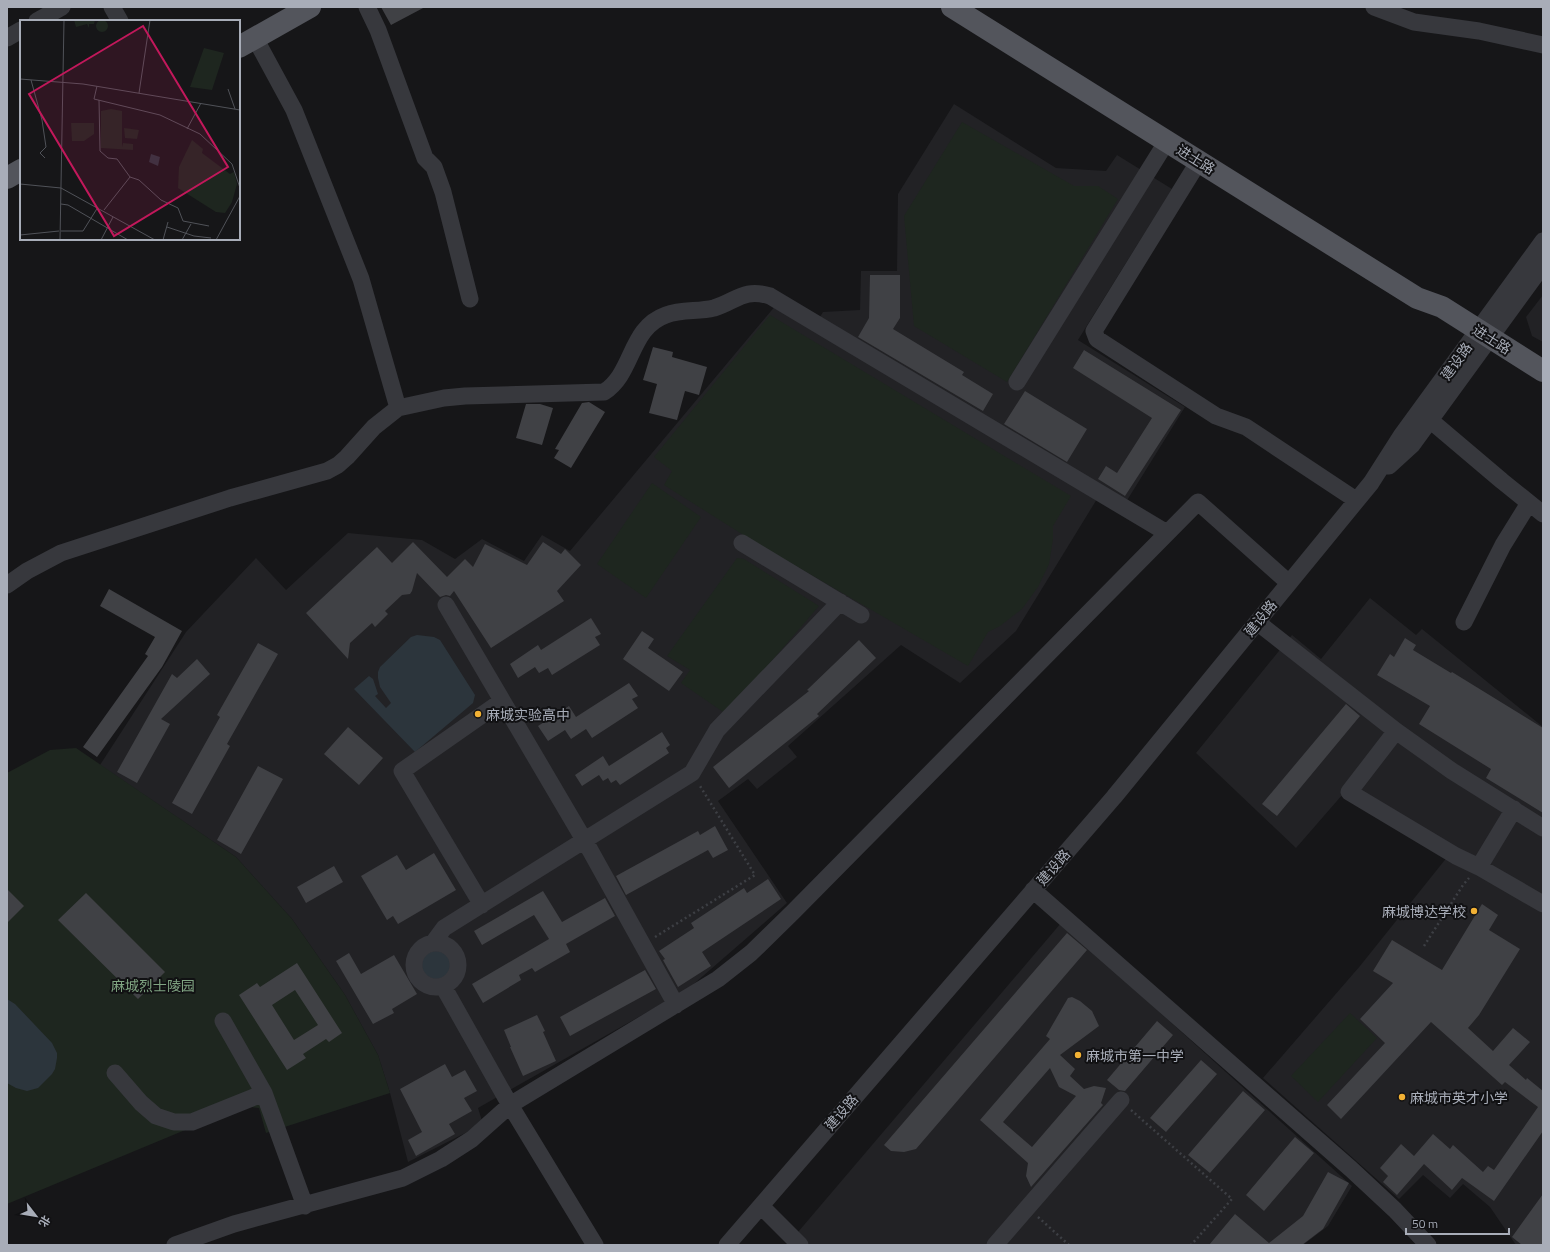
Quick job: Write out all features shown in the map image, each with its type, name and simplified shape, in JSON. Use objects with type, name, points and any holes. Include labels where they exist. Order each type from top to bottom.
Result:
[{"type":"main road","points":[[247,43],[310,7]]},
{"type":"main road","name":"进士路","points":[[952,7],[1417,298],[1442,307]]},
{"type":"main road","name":"进士路","points":[[976,7],[1423,288],[1442,307],[1543,371]]},
{"type":"main road","points":[[7,178],[20,171]]},
{"type":"street","points":[[39,20],[62,7]]},
{"type":"street","points":[[112,7],[119,20]]},
{"type":"street","points":[[367,7],[378,30],[425,158],[434,167],[443,192],[470,299]]},
{"type":"street","points":[[1374,7],[1414,22],[1479,31],[1543,45]]},
{"type":"street","points":[[7,38],[20,31]]},
{"type":"street","points":[[247,43],[294,110],[358,271],[398,408]]},
{"type":"street","points":[[1016,382],[1167,141]]},
{"type":"street","points":[[1199,161],[1094,331],[1097,339],[1216,416],[1246,427],[1356,500]]},
{"type":"street","name":"建设路","points":[[727,1245],[1114,797],[1356,500],[1371,483],[1412,445],[1430,420],[1543,240]]},
{"type":"street","name":"建设路","points":[[1371,483],[1401,436],[1484,334],[1543,265]]},
{"type":"street","points":[[7,585],[27,571],[61,553],[230,498],[327,471],[338,465],[374,427],[398,408],[444,398],[465,396],[604,392],[616,382],[640,335],[653,322],[664,315],[715,307],[743,294],[762,294],[776,300],[1167,533]]},
{"type":"street","points":[[1430,420],[1543,514]]},
{"type":"street","points":[[175,1245],[234,1224],[305,1206],[409,1175],[441,1159],[472,1139],[510,1105],[718,979],[756,948],[894,811],[1198,502],[1289,583]]},
{"type":"street","points":[[1464,622],[1503,545],[1529,503]]},
{"type":"street","points":[[742,543],[861,615]]},
{"type":"street","points":[[433,943],[444,928],[692,773],[716,730],[840,602]]},
{"type":"street","points":[[446,606],[584,841],[676,1005]]},
{"type":"street","points":[[1257,622],[1396,731],[1452,771],[1543,828]]},
{"type":"street","points":[[482,905],[402,771],[502,701]]},
{"type":"street","points":[[1396,731],[1350,792],[1456,856],[1479,867],[1543,904]]},
{"type":"street","points":[[1479,867],[1514,810]]},
{"type":"street","points":[[1033,890],[1351,1169],[1395,1210],[1428,1245]]},
{"type":"street","points":[[433,943],[441,944],[449,948],[455,954],[458,962],[457,971],[453,979],[443,986],[430,987],[422,983],[416,976],[413,968],[414,959],[424,946],[433,943]]},
{"type":"street","points":[[443,986],[510,1105],[595,1245]]},
{"type":"street","points":[[223,1021],[264,1093],[305,1206]]},
{"type":"street","points":[[114,1073],[141,1103],[156,1116],[174,1122],[192,1122],[264,1093]]},
{"type":"street","points":[[995,1245],[1121,1100]]},
{"type":"street","points":[[761,1206],[800,1245]]},
{"type":"path","points":[[643,945],[755,875],[692,773]]},
{"type":"path","points":[[1424,946],[1463,885],[1479,867]]},
{"type":"path","points":[[1121,1100],[1232,1199],[1191,1245]]},
{"type":"path","points":[[1027,1208],[1069,1245]]},
{"type":"shaded area","points":[[954,104],[1056,168],[1106,171],[1117,155],[1172,189],[1078,340],[1185,407],[1126,502],[818,320],[823,312],[860,310],[861,271],[897,271],[898,194]]},
{"type":"shaded area","points":[[1543,295],[1543,342],[1532,336],[1526,317]]},
{"type":"shaded area","name":"麻城实验高中","points":[[776,305],[1097,499],[1016,631],[960,683],[901,645],[788,746],[797,757],[757,789],[748,779],[718,801],[787,903],[688,989],[478,1108],[483,1124],[408,1162],[390,1093],[378,1055],[345,995],[292,919],[236,857],[100,765],[186,632],[256,558],[286,590],[348,533],[422,540],[455,559],[482,539],[524,561],[542,535],[570,551]]},
{"type":"shaded area","name":"麻城博达学校","points":[[1370,598],[1416,635],[1422,629],[1543,727],[1543,1245],[1516,1245],[1490,1207],[1463,1184],[1450,1198],[1423,1175],[1399,1199],[1263,1078],[1360,966],[1448,856],[1343,794],[1296,848],[1196,753],[1292,635],[1321,659]]},
{"type":"shaded area","points":[[417,635],[434,637],[440,640],[475,695],[473,703],[415,752],[354,689],[369,676],[373,679],[378,694],[375,696],[386,708],[391,703],[380,687],[378,672],[380,667],[411,637]]},
{"type":"shaded area","name":"麻城市第一中学","points":[[1061,923],[1352,1186],[1328,1226],[1303,1245],[787,1245]]},
{"type":"shaded area","points":[[436,951],[446,955],[450,965],[446,975],[436,979],[426,975],[422,965],[426,955]]},
{"type":"shaded area","points":[[7,999],[15,1004],[52,1043],[57,1053],[55,1069],[38,1088],[27,1091],[16,1088],[7,1083]]},
{"type":"green space","points":[[962,122],[1074,186],[1098,186],[1118,199],[1007,382],[914,326],[904,216]]},
{"type":"green space","points":[[770,315],[1071,496],[1053,526],[1053,539],[1049,564],[1038,587],[1022,609],[1000,626],[988,632],[968,666],[753,541],[664,485],[672,471],[654,457]]},
{"type":"green space","points":[[652,483],[701,517],[646,598],[597,564]]},
{"type":"green space","points":[[737,558],[744,559],[819,606],[726,714],[681,683],[690,670],[667,656]]},
{"type":"green space","name":"麻城烈士陵园","points":[[76,748],[236,857],[292,919],[345,995],[378,1055],[390,1093],[266,1133],[259,1108],[243,1106],[7,1204],[7,773],[50,750]]},
{"type":"green space","points":[[1350,1013],[1377,1038],[1318,1102],[1291,1076]]},
{"type":"building","points":[[381,7],[425,7],[391,25]]},
{"type":"building","points":[[870,275],[900,275],[900,318],[893,329],[964,372],[962,375],[993,394],[983,411],[858,337],[869,318]]},
{"type":"building","points":[[653,347],[673,352],[672,357],[707,367],[699,395],[685,391],[677,420],[649,413],[657,384],[643,380]]},
{"type":"building","points":[[1084,350],[1181,410],[1125,496],[1098,479],[1106,466],[1117,473],[1152,418],[1073,368]]},
{"type":"building","points":[[1025,391],[1087,429],[1067,462],[1004,424]]},
{"type":"building","points":[[589,402],[605,412],[571,468],[554,458],[559,450],[555,449],[582,403]]},
{"type":"building","points":[[526,404],[540,404],[553,408],[542,445],[516,438]]},
{"type":"building","points":[[413,542],[447,577],[465,559],[473,567],[485,544],[527,565],[543,542],[561,554],[565,549],[581,565],[557,591],[564,601],[491,648],[454,591],[450,596],[446,595],[440,597],[417,573],[410,594],[402,595],[385,611],[388,614],[375,627],[372,623],[350,643],[348,659],[306,613],[377,547],[392,563]]},
{"type":"building","points":[[109,589],[182,631],[162,667],[97,757],[83,747],[148,656],[145,654],[155,637],[100,606]]},
{"type":"building","points":[[591,618],[601,634],[595,637],[600,645],[552,675],[548,668],[539,673],[535,667],[518,678],[510,664],[538,645],[541,650]]},
{"type":"building","points":[[642,631],[654,639],[648,648],[683,672],[669,691],[623,659]]},
{"type":"building","points":[[1405,638],[1416,645],[1413,650],[1451,673],[1452,672],[1543,728],[1543,813],[1486,778],[1491,769],[1419,724],[1430,706],[1377,675],[1390,654],[1394,657]]},
{"type":"building","points":[[859,640],[876,658],[817,714],[819,716],[729,788],[713,767],[809,691],[807,690]]},
{"type":"building","points":[[258,643],[278,654],[227,744],[230,746],[192,814],[172,803],[220,717],[217,715]]},
{"type":"building","points":[[197,659],[210,674],[161,719],[170,724],[137,783],[117,772],[172,674],[177,678]]},
{"type":"building","points":[[629,683],[638,696],[632,699],[638,708],[592,738],[586,729],[571,739],[565,730],[548,741],[538,726],[569,706],[576,717]]},
{"type":"building","points":[[1346,704],[1360,716],[1277,816],[1262,804]]},
{"type":"building","points":[[348,727],[383,758],[359,785],[324,754]]},
{"type":"building","points":[[662,732],[670,745],[666,748],[669,753],[620,785],[616,780],[611,783],[608,778],[603,781],[599,775],[582,786],[575,775],[603,756],[609,766]]},
{"type":"building","points":[[258,766],[283,779],[241,854],[217,840]]},
{"type":"building","points":[[715,826],[728,850],[713,858],[708,850],[626,895],[616,876],[698,831],[700,835]]},
{"type":"building","points":[[434,853],[456,890],[398,924],[393,916],[387,920],[361,876],[397,855],[406,870]]},
{"type":"building","points":[[334,866],[343,882],[306,903],[297,887]]},
{"type":"building","points":[[768,879],[781,899],[702,952],[711,966],[678,987],[663,960],[665,959],[659,951],[694,928],[691,923],[744,888],[747,893]]},
{"type":"building","points":[[7,889],[24,906],[7,923]]},
{"type":"building","points":[[543,891],[562,922],[605,898],[615,916],[566,944],[570,952],[535,972],[532,968],[519,975],[521,980],[483,1003],[472,984],[549,939],[534,915],[482,945],[474,931]]},
{"type":"building","points":[[86,893],[165,972],[138,999],[58,920]]},
{"type":"building","points":[[1482,904],[1498,915],[1489,930],[1520,949],[1479,1015],[1468,1028],[1493,1051],[1513,1028],[1530,1042],[1509,1065],[1526,1080],[1527,1078],[1543,1091],[1543,1131],[1494,1201],[1462,1178],[1452,1190],[1424,1164],[1397,1195],[1383,1182],[1388,1176],[1380,1168],[1401,1144],[1414,1156],[1433,1134],[1450,1149],[1453,1145],[1483,1172],[1488,1166],[1494,1170],[1538,1107],[1505,1082],[1502,1085],[1431,1022],[1341,1119],[1327,1105],[1385,1043],[1360,1019],[1393,983],[1373,971],[1392,940],[1442,970]]},
{"type":"building","points":[[1067,933],[1087,950],[916,1149],[904,1152],[891,1151],[884,1145]]},
{"type":"building","points":[[349,953],[361,974],[394,955],[417,994],[392,1009],[394,1013],[373,1024],[336,961]]},
{"type":"building","points":[[297,963],[342,1033],[329,1042],[326,1039],[303,1054],[306,1058],[287,1070],[239,995],[257,983],[260,987]],"holes":[[[295,990],[318,1025],[294,1040],[272,1005]]]},
{"type":"building","points":[[645,970],[656,989],[570,1036],[560,1017]]},
{"type":"building","points":[[1072,997],[1080,1001],[1092,1011],[1099,1026],[1060,1055],[1075,1069],[1070,1076],[1084,1089],[1094,1086],[1106,1088],[1101,1103],[1103,1105],[1031,1187],[1026,1176],[1028,1163],[980,1120],[1050,1039],[1046,1036],[1068,998]],"holes":[[[1050,1068],[1059,1087],[1076,1096],[1032,1147],[1003,1122]]]},
{"type":"building","points":[[537,1015],[545,1031],[543,1032],[556,1061],[523,1076],[504,1030]]},
{"type":"building","points":[[1157,1021],[1173,1035],[1125,1091],[1119,1090],[1107,1080]]},
{"type":"building","points":[[1201,1060],[1217,1074],[1166,1132],[1150,1118]]},
{"type":"building","points":[[445,1064],[452,1077],[465,1070],[477,1091],[464,1098],[472,1111],[449,1124],[455,1134],[416,1156],[408,1140],[422,1132],[400,1089]]},
{"type":"building","points":[[1243,1091],[1265,1110],[1210,1173],[1188,1155]]},
{"type":"building","points":[[1295,1137],[1314,1153],[1264,1211],[1246,1195]]},
{"type":"building","points":[[1328,1172],[1349,1183],[1323,1229],[1302,1245],[1209,1245],[1235,1214],[1269,1243],[1303,1216]]},
{"type":"building","points":[[1543,1194],[1543,1245],[1522,1245],[1512,1237]]},
{"type":"place","name":"麻城实验高中","points":[[478,714]]},
{"type":"place","name":"麻城博达学校","points":[[1474,911]]},
{"type":"place","name":"麻城市第一中学","points":[[1078,1055]]},
{"type":"place","name":"麻城市英才小学","points":[[1402,1097]]}]
